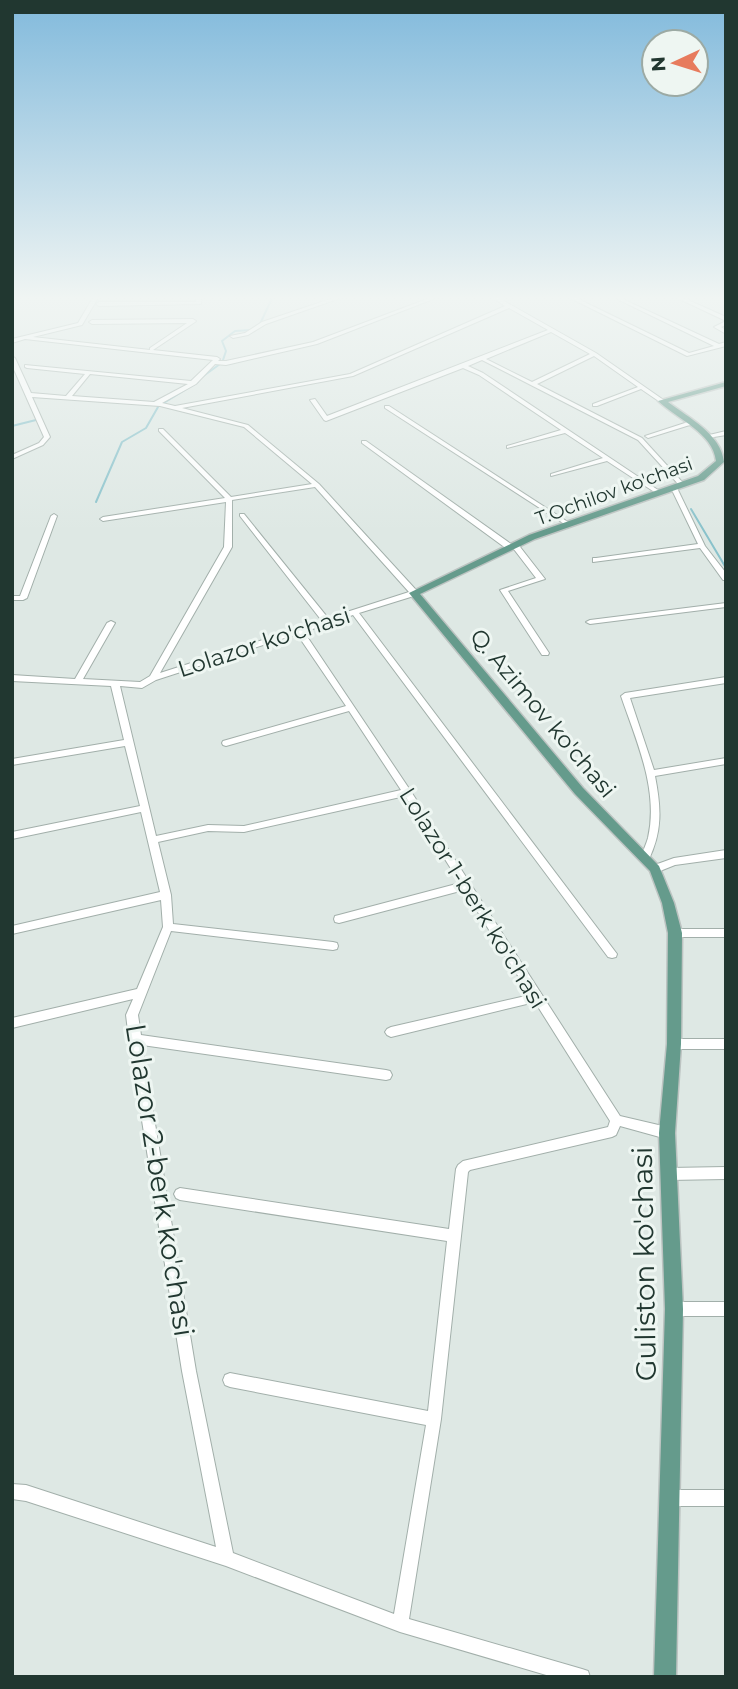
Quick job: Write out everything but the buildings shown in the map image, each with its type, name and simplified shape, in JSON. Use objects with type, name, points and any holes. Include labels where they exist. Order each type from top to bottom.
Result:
[{"type":"main road","points":[[662,401],[726,384]]},
{"type":"main road","name":"T.Ochilov ko'chasi","points":[[414,593],[512,546],[678,486],[715,469],[722,452],[708,436],[662,401]]},
{"type":"main road","name":"Q. Azimov ko'chasi","points":[[414,593],[579,791],[650,863]]},
{"type":"main road","name":"Guliston ko'chasi","points":[[650,863],[675,933],[674,1044],[667,1133],[674,1309],[666,1677]]},
{"type":"street","points":[[12,457],[41,444],[47,437],[32,395],[21,375]]},
{"type":"street","points":[[67,398],[87,375]]},
{"type":"street","points":[[116,375],[194,383]]},
{"type":"street","points":[[154,404],[194,383],[202,375]]},
{"type":"street","points":[[174,408],[351,375]]},
{"type":"street","points":[[313,400],[326,419],[440,375]]},
{"type":"street","points":[[477,375],[659,493]]},
{"type":"street","points":[[514,375],[640,439],[678,486],[702,547],[726,578]]},
{"type":"street","points":[[532,384],[552,375]]},
{"type":"street","points":[[624,375],[662,401]]},
{"type":"street","points":[[595,405],[642,387]]},
{"type":"street","points":[[32,395],[154,404],[246,426],[317,485],[414,593]]},
{"type":"street","points":[[387,407],[568,524]]},
{"type":"street","points":[[648,436],[691,423]]},
{"type":"street","points":[[153,678],[228,547],[229,498],[161,430]]},
{"type":"street","points":[[509,447],[566,431]]},
{"type":"street","points":[[708,436],[726,433]]},
{"type":"street","points":[[364,442],[512,546],[541,579],[504,590],[545,653]]},
{"type":"street","points":[[553,475],[608,459]]},
{"type":"street","points":[[103,519],[317,485]]},
{"type":"street","points":[[242,515],[326,621]]},
{"type":"street","points":[[12,598],[23,598],[54,516]]},
{"type":"street","points":[[596,560],[702,547]]},
{"type":"street","name":"Lolazor ko'chasi","points":[[12,678],[142,685],[153,678],[414,593]]},
{"type":"street","points":[[590,622],[726,605]]},
{"type":"street","points":[[355,612],[612,954]]},
{"type":"street","points":[[77,682],[111,623]]},
{"type":"street","name":"Lolazor 1-berk ko'chasi","points":[[300,632],[407,792],[535,998],[616,1120]]},
{"type":"street","points":[[726,680],[625,696],[652,773],[654,842],[650,863],[726,854]]},
{"type":"street","name":"Lolazor 2-berk ko'chasi","points":[[115,684],[166,895],[168,927],[132,1015],[135,1039],[189,1371],[226,1559]]},
{"type":"street","points":[[226,743],[350,708]]},
{"type":"street","points":[[12,762],[129,742]]},
{"type":"street","points":[[652,773],[726,761]]},
{"type":"street","points":[[152,840],[208,828],[244,829],[407,792]]},
{"type":"street","points":[[12,836],[144,808]]},
{"type":"street","points":[[339,919],[464,886]]},
{"type":"street","points":[[12,930],[166,895]]},
{"type":"street","points":[[168,927],[332,946]]},
{"type":"street","points":[[675,933],[726,933]]},
{"type":"street","points":[[12,1023],[142,992]]},
{"type":"street","points":[[391,1032],[535,998]]},
{"type":"street","points":[[135,1039],[386,1075]]},
{"type":"street","points":[[674,1044],[726,1044]]},
{"type":"street","points":[[400,1625],[434,1419],[460,1174],[467,1165],[612,1131],[616,1120],[667,1133]]},
{"type":"street","points":[[669,1174],[726,1172]]},
{"type":"street","points":[[180,1194],[453,1236]]},
{"type":"street","points":[[674,1309],[726,1309]]},
{"type":"street","points":[[230,1380],[434,1419]]},
{"type":"street","points":[[12,1491],[26,1493],[226,1559],[400,1625],[582,1677]]},
{"type":"street","points":[[671,1498],[726,1498]]},
{"type":"waterway","points":[[162,404],[198,382]]},
{"type":"waterway","points":[[96,502],[122,442],[146,428],[158,407]]},
{"type":"waterway","points":[[12,426],[36,420]]},
{"type":"waterway","points":[[691,509],[726,568]]}]
